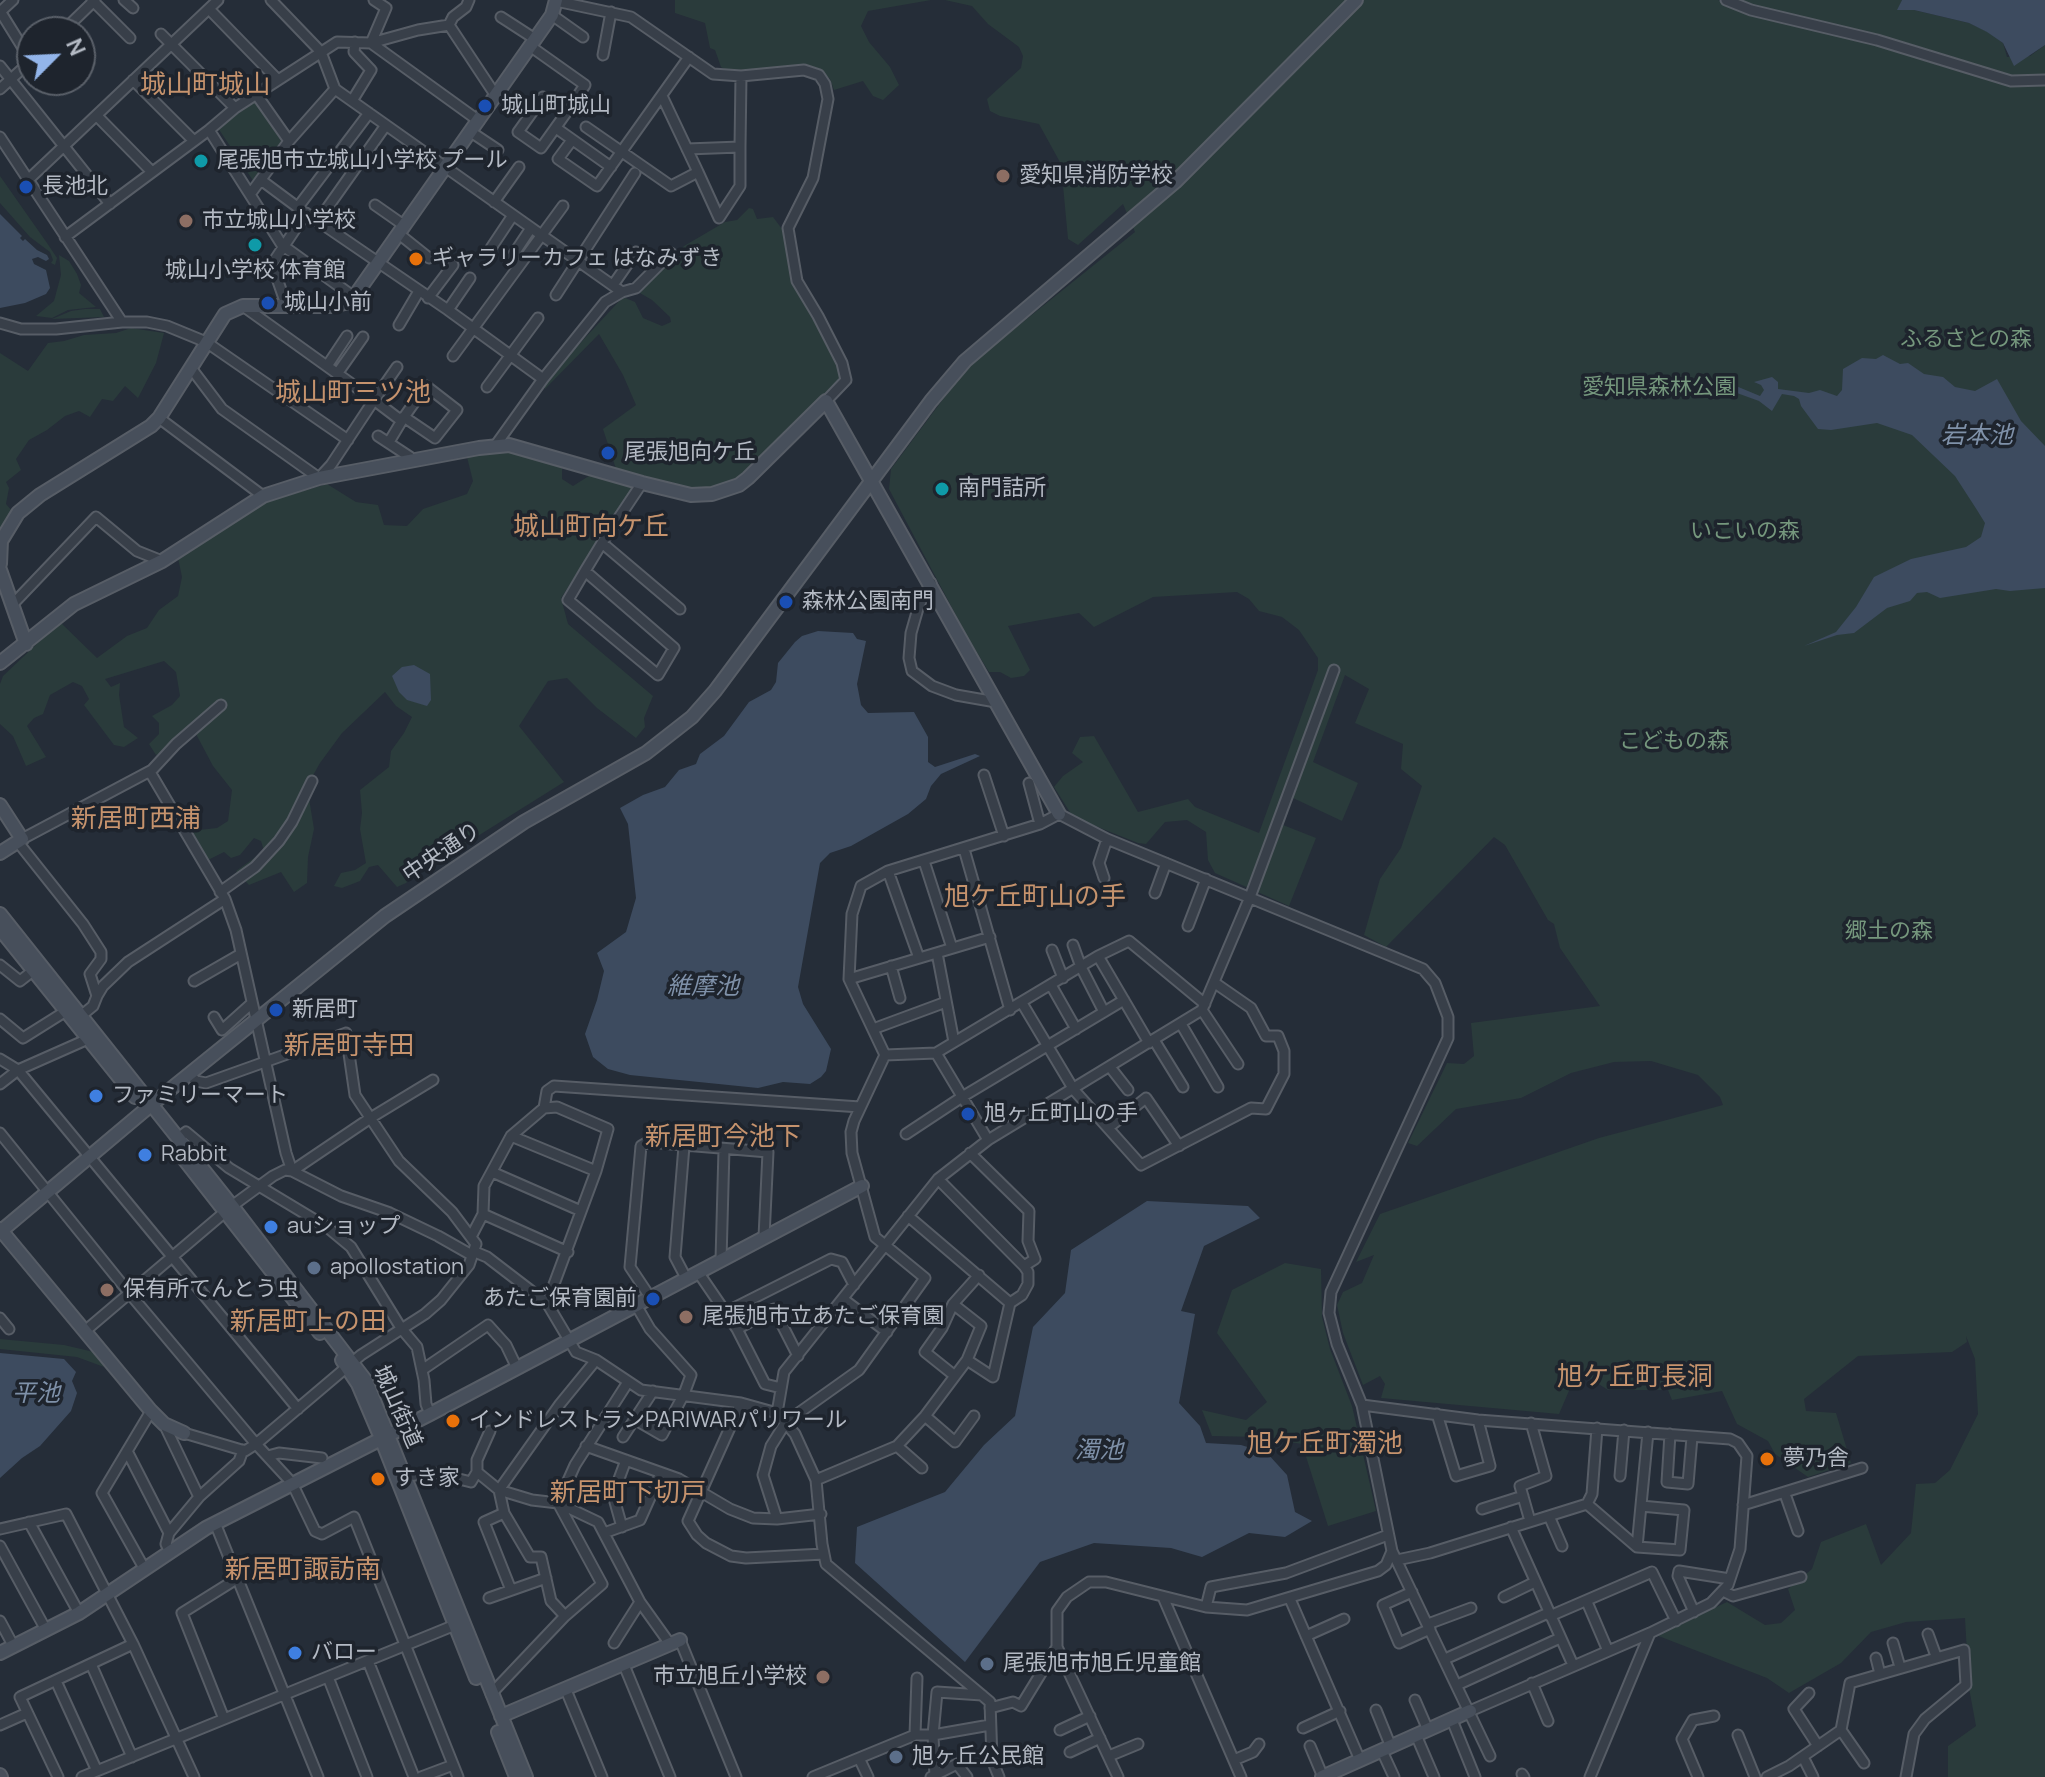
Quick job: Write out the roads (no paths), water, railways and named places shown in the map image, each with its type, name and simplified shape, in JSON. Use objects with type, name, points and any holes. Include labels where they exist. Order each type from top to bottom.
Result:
[{"type":"street","points":[[13,0],[0,12],[16,36]]},
{"type":"street","points":[[124,0],[133,8]]},
{"type":"street","points":[[28,180],[218,0]]},
{"type":"street","points":[[271,0],[321,52],[335,89],[617,288],[636,288],[671,253]]},
{"type":"street","points":[[449,25],[469,0]]},
{"type":"street","points":[[0,663],[26,644],[74,604],[162,561],[263,496],[319,478],[509,445],[691,495],[712,494],[739,485],[846,380],[842,363],[797,281],[788,228],[813,178],[828,99],[825,84],[819,75],[804,70],[741,76],[713,74],[631,17],[593,4],[556,0],[552,15],[354,297],[331,306],[243,306],[225,314],[151,426],[40,495],[18,513],[1,541],[0,567],[26,644]]},
{"type":"street","name":"中央通り","points":[[0,1231],[256,1019],[421,890],[524,822],[646,753],[692,717],[715,691],[871,479],[965,361],[1175,182],[1356,0]]},
{"type":"street","points":[[1726,0],[1751,10],[1877,40],[2011,81],[2045,80]]},
{"type":"street","points":[[78,16],[93,1],[130,38]]},
{"type":"street","points":[[371,43],[386,11],[386,6],[378,1]]},
{"type":"street","points":[[209,9],[278,80]]},
{"type":"street","points":[[603,55],[611,12]]},
{"type":"street","points":[[552,15],[583,37]]},
{"type":"street","points":[[501,17],[585,85],[556,128],[541,148],[518,132],[543,97],[566,113]]},
{"type":"street","points":[[65,237],[235,108],[337,42],[371,43],[449,25]]},
{"type":"street","points":[[449,25],[496,96]]},
{"type":"street","points":[[161,34],[235,108]]},
{"type":"street","points":[[352,101],[371,70],[354,52],[355,42]]},
{"type":"street","points":[[371,43],[475,126],[498,150]]},
{"type":"street","points":[[572,140],[558,159],[597,186],[689,57]]},
{"type":"street","points":[[0,66],[110,204]]},
{"type":"street","points":[[0,89],[16,75]]},
{"type":"street","points":[[662,96],[719,218],[740,186],[741,76]]},
{"type":"street","points":[[133,80],[194,141]]},
{"type":"street","points":[[251,193],[289,141],[335,89]]},
{"type":"street","points":[[256,94],[289,141]]},
{"type":"street","points":[[287,307],[272,264],[302,210],[369,113]]},
{"type":"street","points":[[97,116],[152,172]]},
{"type":"street","points":[[318,221],[386,125]]},
{"type":"street","points":[[586,127],[671,186],[698,172]]},
{"type":"street","points":[[556,128],[611,167]]},
{"type":"street","points":[[209,130],[282,245],[354,297]]},
{"type":"street","points":[[0,137],[122,322]]},
{"type":"street","points":[[687,149],[740,147]]},
{"type":"street","points":[[494,202],[519,167]]},
{"type":"street","points":[[556,295],[635,173]]},
{"type":"street","points":[[261,180],[543,379]]},
{"type":"street","points":[[375,205],[429,258]]},
{"type":"street","points":[[453,356],[563,206]]},
{"type":"street","points":[[491,248],[513,215]]},
{"type":"street","points":[[509,261],[531,228]]},
{"type":"street","points":[[495,446],[543,379],[617,288],[636,252]]},
{"type":"street","points":[[428,298],[453,265]]},
{"type":"street","points":[[448,310],[470,278]]},
{"type":"street","points":[[399,325],[419,291]]},
{"type":"street","points":[[243,306],[399,419],[404,417]]},
{"type":"street","points":[[487,387],[538,318]]},
{"type":"street","points":[[0,323],[21,329],[56,329],[122,322],[167,326],[206,342],[348,440]]},
{"type":"street","points":[[327,366],[347,336]]},
{"type":"street","points":[[337,374],[363,337]]},
{"type":"street","points":[[319,478],[397,367]]},
{"type":"street","points":[[191,368],[222,409],[319,478]]},
{"type":"street","points":[[389,442],[404,417],[426,386],[457,410],[435,438],[404,417]]},
{"type":"street","points":[[826,401],[1059,814],[1107,839],[1423,969],[1443,998],[1448,1017],[1448,1038],[1442,1055],[1331,1292],[1329,1313],[1337,1344],[1362,1405],[1388,1535],[1395,1555],[1490,1756]]},
{"type":"street","points":[[159,418],[263,496]]},
{"type":"street","points":[[378,436],[410,457],[409,461]]},
{"type":"street","points":[[585,571],[674,648],[658,675],[568,600],[585,571],[602,543],[642,483]]},
{"type":"street","points":[[12,605],[96,517],[137,551],[162,561]]},
{"type":"street","points":[[602,543],[680,609]]},
{"type":"street","points":[[931,583],[919,605],[911,633],[909,658],[912,671],[932,686],[956,695],[996,702]]},
{"type":"street","points":[[777,1413],[784,1372],[938,1179],[988,1140],[1074,1090],[1204,1007],[1250,897],[1334,670]]},
{"type":"street","points":[[0,853],[150,772],[176,744],[221,705]]},
{"type":"street","points":[[150,772],[223,896],[241,954],[292,1171]]},
{"type":"street","points":[[984,775],[1004,836]]},
{"type":"street","points":[[82,1015],[93,1006],[103,986],[128,962],[223,896],[255,867],[292,822],[312,781]]},
{"type":"street","points":[[1029,783],[1040,824]]},
{"type":"street","points":[[0,805],[20,840],[101,952],[101,959],[90,974],[97,996]]},
{"type":"street","points":[[885,1055],[849,979],[852,914],[861,886],[888,871],[1040,824],[1059,814]]},
{"type":"street","points":[[1104,878],[1099,863],[1107,839]]},
{"type":"street","points":[[964,849],[1010,1010]]},
{"type":"street","points":[[924,861],[952,948]]},
{"type":"street","points":[[1155,893],[1166,863]]},
{"type":"street","points":[[888,871],[919,958]]},
{"type":"street","points":[[1188,926],[1206,879]]},
{"type":"street","name":"城山街道","points":[[0,914],[82,1015],[148,1107],[366,1381],[455,1625],[516,1777]]},
{"type":"street","name":"城山街道","points":[[0,929],[88,1039],[178,1138],[228,1209]]},
{"type":"street","points":[[849,979],[990,937]]},
{"type":"street","points":[[885,1055],[936,1053],[1098,956],[1129,941],[1204,1007],[1238,1064]]},
{"type":"street","points":[[1073,945],[1104,1012]]},
{"type":"street","points":[[1052,950],[1063,978]]},
{"type":"street","points":[[937,953],[954,1042]]},
{"type":"street","points":[[194,981],[241,954]]},
{"type":"street","points":[[1098,956],[1183,1087]]},
{"type":"street","points":[[0,965],[20,981],[34,970]]},
{"type":"street","points":[[891,966],[900,998]]},
{"type":"street","points":[[1022,1003],[1074,1090],[1141,1165],[1251,1108],[1266,1109],[1284,1074],[1284,1051],[1278,1036],[1266,1036],[1251,1008],[1215,983]]},
{"type":"street","points":[[1051,985],[1076,1029]]},
{"type":"street","points":[[906,1134],[1124,1000]]},
{"type":"street","points":[[873,1029],[946,1002]]},
{"type":"street","points":[[214,1017],[222,1030],[252,1003]]},
{"type":"street","points":[[0,1019],[23,1038],[66,1011]]},
{"type":"street","points":[[1181,1024],[1218,1087]]},
{"type":"street","points":[[164,1424],[243,1450],[256,1444],[350,1364],[441,1300],[469,1265],[476,1244],[472,1235],[399,1161],[355,1095],[346,1033],[206,1083],[196,1081],[190,1075]]},
{"type":"street","points":[[0,1084],[18,1070],[88,1039]]},
{"type":"street","points":[[936,1053],[988,1140]]},
{"type":"street","points":[[777,1519],[763,1475],[771,1446],[786,1422],[859,1370],[925,1278],[875,1237],[852,1153],[851,1132],[885,1055]]},
{"type":"street","points":[[0,1059],[18,1070],[298,1409]]},
{"type":"street","points":[[1110,1067],[1128,1090]]},
{"type":"street","points":[[292,1171],[433,1080]]},
{"type":"street","points":[[544,1108],[547,1091],[554,1086],[860,1107]]},
{"type":"street","points":[[1108,1128],[1146,1098],[1179,1146]]},
{"type":"street","points":[[472,1235],[483,1214],[484,1186],[511,1136],[544,1108],[557,1107],[608,1129],[568,1252],[547,1303]]},
{"type":"street","points":[[178,1138],[186,1132],[229,1168],[327,1227],[351,1247],[401,1328],[417,1347],[430,1414]]},
{"type":"street","points":[[0,1133],[130,1294],[292,1483],[315,1531],[322,1534],[354,1517],[458,1777]]},
{"type":"street","points":[[511,1136],[596,1171]]},
{"type":"street","points":[[650,1297],[630,1267],[641,1146],[648,1142],[768,1152],[764,1237]]},
{"type":"street","points":[[684,1146],[675,1257],[726,1312],[765,1384],[781,1388]]},
{"type":"street","points":[[721,1260],[724,1149]]},
{"type":"street","points":[[970,1153],[1029,1211],[1028,1241],[1035,1259],[1024,1266]]},
{"type":"street","points":[[85,1331],[228,1209],[285,1170],[341,1196],[390,1213],[468,1253],[475,1252],[487,1257],[547,1303],[576,1352],[596,1360],[641,1390],[741,1403],[777,1413],[786,1422],[795,1434],[816,1480],[826,1564],[990,1702],[992,1760],[999,1777]]},
{"type":"street","points":[[492,1172],[581,1211]]},
{"type":"street","points":[[938,1179],[1028,1272],[1028,1284],[1022,1295],[1010,1303],[993,1377],[967,1360]]},
{"type":"street","points":[[0,1653],[79,1613],[169,1550],[215,1523],[430,1414],[862,1186]]},
{"type":"street","points":[[483,1214],[568,1252]]},
{"type":"street","points":[[908,1216],[1010,1303]]},
{"type":"street","points":[[0,1231],[164,1424],[199,1497]]},
{"type":"street","points":[[726,1312],[831,1259],[842,1262],[854,1285]]},
{"type":"street","points":[[955,1376],[925,1352],[942,1328],[953,1304],[979,1275]]},
{"type":"street","points":[[843,1299],[887,1332]]},
{"type":"street","points":[[816,1480],[897,1446],[925,1416],[967,1360],[981,1326],[953,1304]]},
{"type":"street","points":[[636,1305],[650,1329],[691,1375],[662,1435],[636,1420]]},
{"type":"street","points":[[737,1329],[774,1309],[798,1356]]},
{"type":"street","points":[[0,1318],[9,1329]]},
{"type":"street","points":[[422,1370],[488,1325],[506,1345],[517,1368]]},
{"type":"street","points":[[565,1616],[551,1601],[541,1557],[530,1557],[504,1513],[499,1490],[560,1404],[596,1360]]},
{"type":"street","points":[[558,1503],[586,1446],[628,1382]]},
{"type":"street","points":[[623,1437],[653,1391]]},
{"type":"street","points":[[741,1403],[688,1521],[697,1535],[720,1551],[746,1558],[824,1554]]},
{"type":"street","points":[[1310,1746],[1323,1777],[1350,1772],[1360,1760],[1650,1633],[1711,1603],[1730,1579],[1740,1549],[1748,1464],[1744,1450],[1730,1439],[1478,1420],[1362,1405]]},
{"type":"street","points":[[144,1568],[102,1493],[151,1411]]},
{"type":"street","points":[[1437,1414],[1456,1476],[1490,1466],[1478,1420]]},
{"type":"street","points":[[925,1416],[955,1442],[974,1416]]},
{"type":"street","points":[[1530,1521],[1520,1486],[1546,1476],[1531,1423]]},
{"type":"street","points":[[1118,1777],[1057,1647],[1057,1611],[1061,1603],[1089,1582],[1106,1582],[1206,1607],[1247,1610],[1290,1599],[1378,1571],[1395,1555],[1430,1553],[1587,1504],[1592,1494],[1597,1428]]},
{"type":"street","points":[[1620,1476],[1624,1430]]},
{"type":"street","points":[[406,1476],[435,1473],[471,1482],[490,1431]]},
{"type":"street","points":[[1637,1547],[1648,1432]]},
{"type":"street","points":[[1670,1434],[1667,1482],[1688,1484],[1692,1437]]},
{"type":"street","name":"城山街道","points":[[385,1436],[406,1476],[526,1777]]},
{"type":"street","points":[[586,1446],[679,1479],[730,1509],[753,1518],[777,1519],[821,1514]]},
{"type":"street","points":[[897,1446],[922,1468]]},
{"type":"street","points":[[169,1550],[166,1544],[169,1533],[199,1497],[239,1461],[243,1450]]},
{"type":"street","points":[[127,1451],[169,1533]]},
{"type":"street","points":[[268,1456],[279,1453],[322,1458]]},
{"type":"street","points":[[622,1527],[613,1495],[626,1460]]},
{"type":"street","points":[[1743,1505],[1862,1468]]},
{"type":"street","points":[[477,1472],[499,1490],[532,1500],[558,1503],[598,1522],[640,1602],[675,1642],[736,1777]]},
{"type":"street","points":[[604,1533],[640,1520],[661,1473]]},
{"type":"street","points":[[1785,1494],[1798,1531]]},
{"type":"street","points":[[1482,1509],[1523,1496]]},
{"type":"street","points":[[491,1694],[565,1616],[602,1584],[558,1503]]},
{"type":"street","points":[[1587,1504],[1637,1547],[1680,1550],[1684,1510],[1641,1506]]},
{"type":"street","points":[[504,1513],[484,1522],[511,1590]]},
{"type":"street","points":[[0,1529],[66,1514],[133,1644],[194,1777]]},
{"type":"street","points":[[1549,1516],[1562,1546]]},
{"type":"street","points":[[29,1522],[79,1613]]},
{"type":"street","points":[[215,1523],[318,1777]]},
{"type":"street","points":[[1511,1527],[1573,1665]]},
{"type":"street","points":[[1206,1607],[1211,1587],[1286,1573],[1388,1535]]},
{"type":"street","points":[[0,1546],[46,1630]]},
{"type":"street","points":[[1694,1612],[1678,1576],[1679,1571],[1730,1579]]},
{"type":"street","points":[[1445,1659],[1549,1614],[1587,1602],[1602,1592],[1652,1572],[1676,1621]]},
{"type":"street","points":[[1723,1591],[1733,1596],[1801,1577]]},
{"type":"street","points":[[224,1719],[182,1613],[238,1578]]},
{"type":"street","points":[[489,1598],[546,1578]]},
{"type":"street","points":[[1504,1597],[1535,1582]]},
{"type":"street","points":[[1412,1592],[1383,1605],[1399,1643],[1471,1608]]},
{"type":"street","points":[[1163,1597],[1241,1777]]},
{"type":"street","points":[[1290,1599],[1360,1760]]},
{"type":"street","points":[[614,1643],[640,1602]]},
{"type":"street","points":[[1587,1602],[1608,1651]]},
{"type":"street","points":[[1306,1636],[1344,1619]]},
{"type":"street","points":[[0,1621],[14,1647]]},
{"type":"street","points":[[82,1777],[455,1625]]},
{"type":"street","points":[[1590,1777],[1650,1633]]},
{"type":"street","points":[[1928,1634],[1936,1656]]},
{"type":"street","points":[[1457,1685],[1560,1638]]},
{"type":"street","points":[[501,1716],[675,1642]]},
{"type":"street","points":[[1893,1643],[1900,1667]]},
{"type":"street","points":[[58,1777],[20,1697],[133,1644]]},
{"type":"street","points":[[990,1708],[1013,1702],[1021,1706],[1057,1647]]},
{"type":"street","points":[[1767,1777],[1803,1757],[1841,1730],[1850,1683],[1964,1650],[1966,1685],[1925,1719],[1914,1734],[1906,1777]]},
{"type":"street","points":[[1876,1658],[1880,1674]]},
{"type":"street","points":[[368,1661],[414,1777]]},
{"type":"street","points":[[91,1664],[132,1757]]},
{"type":"street","points":[[624,1665],[670,1777]]},
{"type":"street","points":[[328,1677],[367,1777]]},
{"type":"street","points":[[915,1735],[917,1678]]},
{"type":"street","points":[[56,1681],[97,1771]]},
{"type":"street","points":[[1532,1683],[1548,1721]]},
{"type":"street","points":[[566,1690],[602,1777]]},
{"type":"street","points":[[967,1777],[957,1764],[934,1777],[933,1735],[937,1692],[982,1695]]},
{"type":"street","points":[[1809,1693],[1794,1709],[1818,1746]]},
{"type":"street","points":[[1415,1700],[1434,1777]]},
{"type":"street","points":[[1376,1710],[1394,1777]]},
{"type":"street","points":[[1303,1728],[1340,1711]]},
{"type":"street","points":[[0,1725],[27,1713]]},
{"type":"street","points":[[1060,1730],[1090,1716]]},
{"type":"street","points":[[1698,1777],[1682,1739],[1693,1720],[1714,1716]]},
{"type":"street","points":[[1452,1720],[1475,1777]]},
{"type":"street","points":[[813,1777],[915,1735],[990,1725]]},
{"type":"street","points":[[1841,1730],[1864,1763]]},
{"type":"street","points":[[1738,1735],[1755,1777]]},
{"type":"street","points":[[1070,1752],[1100,1738]]},
{"type":"street","points":[[1109,1756],[1138,1744]]},
{"type":"street","points":[[1234,1760],[1253,1752],[1259,1744]]},
{"type":"street","points":[[1803,1757],[1813,1777]]},
{"type":"street","points":[[859,1758],[868,1777]]},
{"type":"street","points":[[421,1777],[453,1765]]},
{"type":"water","points":[[1902,0],[2045,0],[2045,45],[2014,66],[2003,43],[1987,32],[1969,23],[1914,10],[1897,10]]},
{"type":"water","points":[[0,214],[22,236],[23,241],[25,239],[47,255],[49,259],[46,261],[38,257],[32,259],[34,264],[46,270],[50,288],[46,294],[25,303],[0,308]]},
{"type":"water","name":"岩本池","points":[[1883,355],[1900,364],[1908,363],[1924,374],[1943,377],[1955,387],[1975,391],[1997,379],[2021,421],[2045,446],[2045,588],[1996,589],[1940,598],[1927,592],[1917,593],[1910,601],[1887,608],[1854,633],[1804,646],[1836,632],[1874,577],[1911,559],[1966,547],[1981,537],[1985,523],[1977,510],[1955,476],[1912,435],[1877,423],[1818,429],[1794,396],[1782,394],[1772,411],[1759,401],[1712,384],[1638,385],[1637,381],[1702,378],[1736,386],[1760,396],[1764,390],[1754,382],[1772,377],[1778,382],[1778,389],[1809,393],[1820,390],[1837,396],[1842,390],[1843,369],[1862,358],[1876,359]]},
{"type":"water","name":"維摩池","points":[[818,631],[853,633],[857,639],[866,641],[857,684],[861,705],[868,713],[914,712],[928,737],[928,762],[935,767],[975,754],[980,756],[941,774],[931,786],[926,799],[908,814],[851,846],[830,853],[820,863],[798,987],[803,1004],[831,1049],[826,1071],[821,1077],[810,1084],[783,1082],[758,1088],[630,1075],[608,1069],[593,1057],[585,1034],[604,971],[597,953],[626,932],[636,898],[628,824],[620,808],[665,787],[679,770],[696,764],[700,754],[724,736],[749,702],[771,690],[776,682],[778,663],[795,642]]},
{"type":"water","points":[[414,665],[430,674],[431,700],[427,706],[407,700],[399,692],[392,676],[402,667]]},
{"type":"water","name":"濁池","points":[[1147,1201],[1248,1206],[1260,1218],[1204,1246],[1181,1311],[1195,1314],[1179,1403],[1200,1426],[1206,1443],[1241,1445],[1267,1453],[1287,1475],[1295,1512],[1312,1521],[1285,1537],[1249,1533],[1202,1557],[1171,1548],[1094,1543],[1040,1562],[965,1662],[855,1563],[857,1527],[945,1492],[984,1445],[1015,1416],[1033,1327],[1065,1293],[1071,1250]]},
{"type":"water","name":"平池","points":[[0,1353],[64,1359],[76,1372],[72,1381],[77,1393],[71,1411],[40,1446],[0,1478]]},
{"type":"place","name":"城山町城山","points":[[485,106]]},
{"type":"place","name":"尾張旭市立城山小学校 プール","points":[[201,161]]},
{"type":"place","name":"愛知県消防学校","points":[[1003,176]]},
{"type":"place","name":"長池北","points":[[26,187]]},
{"type":"place","name":"市立城山小学校","points":[[186,221]]},
{"type":"place","name":"城山小学校 体育館","points":[[255,245]]},
{"type":"place","name":"ギャラリーカフェ はなみずき","points":[[416,259]]},
{"type":"place","name":"城山小前","points":[[268,303]]},
{"type":"place","name":"尾張旭向ケ丘","points":[[608,453]]},
{"type":"place","name":"南門詰所","points":[[942,489]]},
{"type":"place","name":"森林公園南門","points":[[786,602]]},
{"type":"place","name":"新居町","points":[[276,1010]]},
{"type":"place","name":"ファミリーマート","points":[[96,1096]]},
{"type":"place","name":"旭ヶ丘町山の手","points":[[968,1114]]},
{"type":"place","name":"Rabbit","points":[[145,1155]]},
{"type":"place","name":"auショップ","points":[[271,1227]]},
{"type":"place","name":"apollostation","points":[[314,1268]]},
{"type":"place","name":"保有所てんとう虫","points":[[107,1290]]},
{"type":"place","name":"あたご保育園前","points":[[653,1299]]},
{"type":"place","name":"尾張旭市立あたご保育園","points":[[686,1317]]},
{"type":"place","name":"インドレストランPARIWARパリワール","points":[[453,1421]]},
{"type":"place","name":"夢乃舎","points":[[1767,1459]]},
{"type":"place","name":"すき家","points":[[378,1479]]},
{"type":"place","name":"バロー","points":[[295,1653]]},
{"type":"place","name":"尾張旭市旭丘児童館","points":[[987,1664]]},
{"type":"place","name":"市立旭丘小学校","points":[[823,1677]]},
{"type":"place","name":"旭ヶ丘公民館","points":[[896,1757]]},
{"type":"district","name":"城山町城山","points":[[205,86]]},
{"type":"district","name":"城山町三ツ池","points":[[353,394]]},
{"type":"district","name":"城山町向ケ丘","points":[[591,528]]},
{"type":"district","name":"新居町西浦","points":[[136,820]]},
{"type":"district","name":"旭ケ丘町山の手","points":[[1035,898]]},
{"type":"district","name":"新居町寺田","points":[[349,1047]]},
{"type":"district","name":"新居町今池下","points":[[723,1138]]},
{"type":"district","name":"新居町上の田","points":[[308,1323]]},
{"type":"district","name":"旭ケ丘町長洞","points":[[1635,1378]]},
{"type":"district","name":"旭ケ丘町濁池","points":[[1325,1445]]},
{"type":"district","name":"新居町下切戸","points":[[628,1494]]},
{"type":"district","name":"新居町諏訪南","points":[[303,1571]]},
{"type":"park label","name":"ふるさとの森","points":[[1966,340]]},
{"type":"park label","name":"愛知県森林公園","points":[[1659,388]]},
{"type":"park label","name":"いこいの森","points":[[1745,532]]},
{"type":"park label","name":"こどもの森","points":[[1674,742]]},
{"type":"park label","name":"郷土の森","points":[[1889,932]]}]
